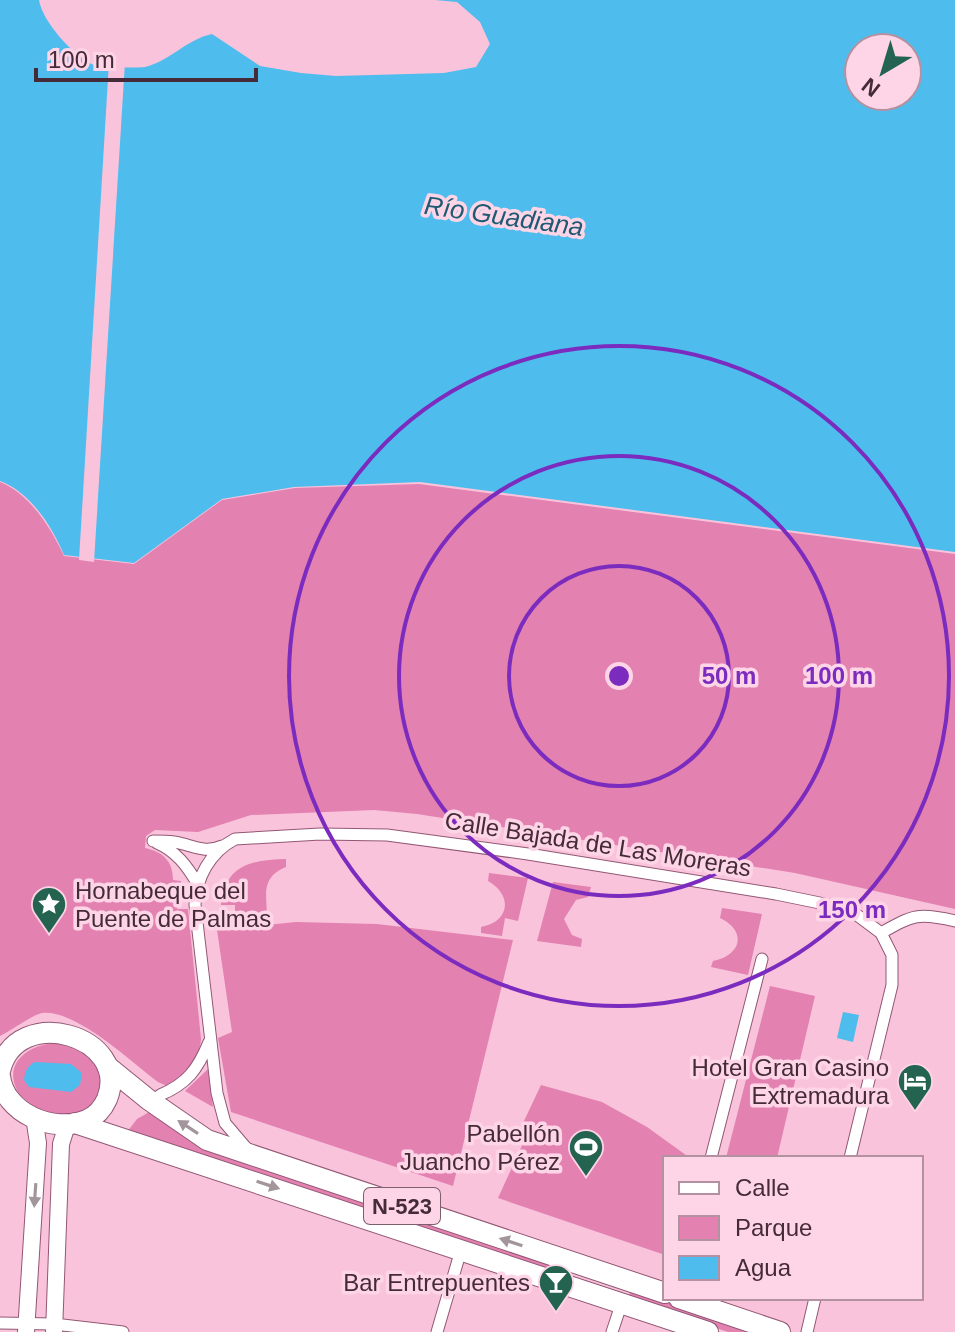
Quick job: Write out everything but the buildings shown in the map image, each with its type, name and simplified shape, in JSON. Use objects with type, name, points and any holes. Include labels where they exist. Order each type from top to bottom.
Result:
[{"type":"highway","name":"N-523","points":[[2,1063],[26,1038],[56,1032],[86,1042],[123,1080],[207,1140],[663,1292]]},
{"type":"highway","points":[[2,1063],[6,1102],[34,1117]]},
{"type":"highway","points":[[71,1124],[97,1114],[104,1105],[110,1091],[107,1066]]},
{"type":"highway","name":"N-523","points":[[34,1117],[71,1124],[708,1332]]},
{"type":"highway","points":[[542,1253],[562,1267],[613,1285],[620,1292],[622,1302]]},
{"type":"highway","points":[[685,1300],[780,1332]]},
{"type":"main road","points":[[26,1328],[38,1143],[34,1117]]},
{"type":"main road","points":[[54,1328],[61,1149],[71,1124]]},
{"type":"street","name":"Calle Bajada de Las Moreras","points":[[197,883],[169,848],[153,841],[176,842],[212,850],[247,837],[387,835],[776,894],[849,909],[881,933]]},
{"type":"street","points":[[223,846],[197,883],[195,905],[209,1041],[225,1123],[257,1158]]},
{"type":"street","points":[[850,1156],[892,985],[892,955],[881,933],[910,917],[929,915],[955,921]]},
{"type":"street","points":[[712,1156],[762,959]]},
{"type":"street","points":[[160,1095],[186,1081],[201,1061],[209,1041]]},
{"type":"street","points":[[437,1332],[461,1250]]},
{"type":"street","points":[[807,1332],[815,1300]]},
{"type":"street","points":[[612,1332],[622,1302]]},
{"type":"street","points":[[0,1323],[26,1328],[123,1332]]},
{"type":"green space","points":[[0,482],[30,503],[46,523],[64,556],[134,564],[222,500],[295,488],[419,484],[955,554],[955,909],[795,873],[417,814],[374,810],[251,815],[198,832],[155,830],[146,836],[145,848],[166,858],[173,880],[181,881],[177,909],[188,909],[201,1039],[195,1061],[186,1073],[167,1086],[158,1082],[87,1028],[56,1014],[38,1014],[0,1036]]},
{"type":"green space","points":[[286,859],[286,867],[272,876],[267,888],[267,919],[235,919],[235,905],[221,905],[228,881],[242,867]]},
{"type":"green space","points":[[489,873],[528,878],[518,921],[505,918],[502,936],[481,933],[481,927],[498,920],[505,907],[502,893],[488,881]]},
{"type":"green space","points":[[553,882],[591,887],[588,897],[576,900],[564,919],[572,935],[582,939],[581,947],[537,941]]},
{"type":"green space","points":[[722,908],[762,914],[748,975],[711,967],[713,961],[730,954],[738,942],[734,929],[720,918]]},
{"type":"green space","points":[[296,922],[377,924],[513,940],[453,1186],[231,1112],[218,1038],[232,1032],[217,930]]},
{"type":"green space","points":[[770,986],[815,996],[777,1156],[727,1156]]},
{"type":"green space","points":[[56,1043],[83,1054],[97,1068],[101,1084],[95,1099],[83,1110],[65,1115],[43,1111],[20,1095],[13,1074],[20,1058],[27,1052]]},
{"type":"green space","points":[[208,1069],[213,1107],[185,1091]]},
{"type":"green space","name":"Pabellón Juancho Pérez","points":[[541,1085],[602,1102],[647,1127],[687,1156],[663,1156],[663,1254],[498,1198],[531,1126],[523,1123]]},
{"type":"green space","points":[[151,1111],[548,1263],[564,1277],[127,1132],[137,1119]]},
{"type":"green space","points":[[628,1288],[756,1332],[728,1332],[631,1299]]},
{"type":"water","name":"Río Guadiana","points":[[0,0],[39,0],[46,18],[60,37],[86,61],[98,66],[145,67],[194,40],[212,34],[260,66],[336,76],[444,73],[476,67],[490,44],[480,22],[457,2],[435,0],[955,0],[955,552],[420,482],[294,487],[222,499],[134,563],[64,555],[39,511],[11,486],[0,481]]},
{"type":"water","points":[[843,1012],[859,1015],[853,1042],[837,1038]]},
{"type":"water","points":[[35,1062],[71,1064],[82,1073],[80,1085],[71,1092],[29,1087],[24,1080],[25,1074]]},
{"type":"pier","points":[[109,62],[125,62],[94,562],[79,560]]},
{"type":"place","name":"Hornabeque del Puente de Palmas","points":[[49,935]]},
{"type":"place","name":"Hotel Gran Casino Extremadura","points":[[915,1112]]},
{"type":"place","name":"Pabellón Juancho Pérez","points":[[586,1178]]},
{"type":"place","name":"Bar Entrepuentes","points":[[556,1313]]}]
